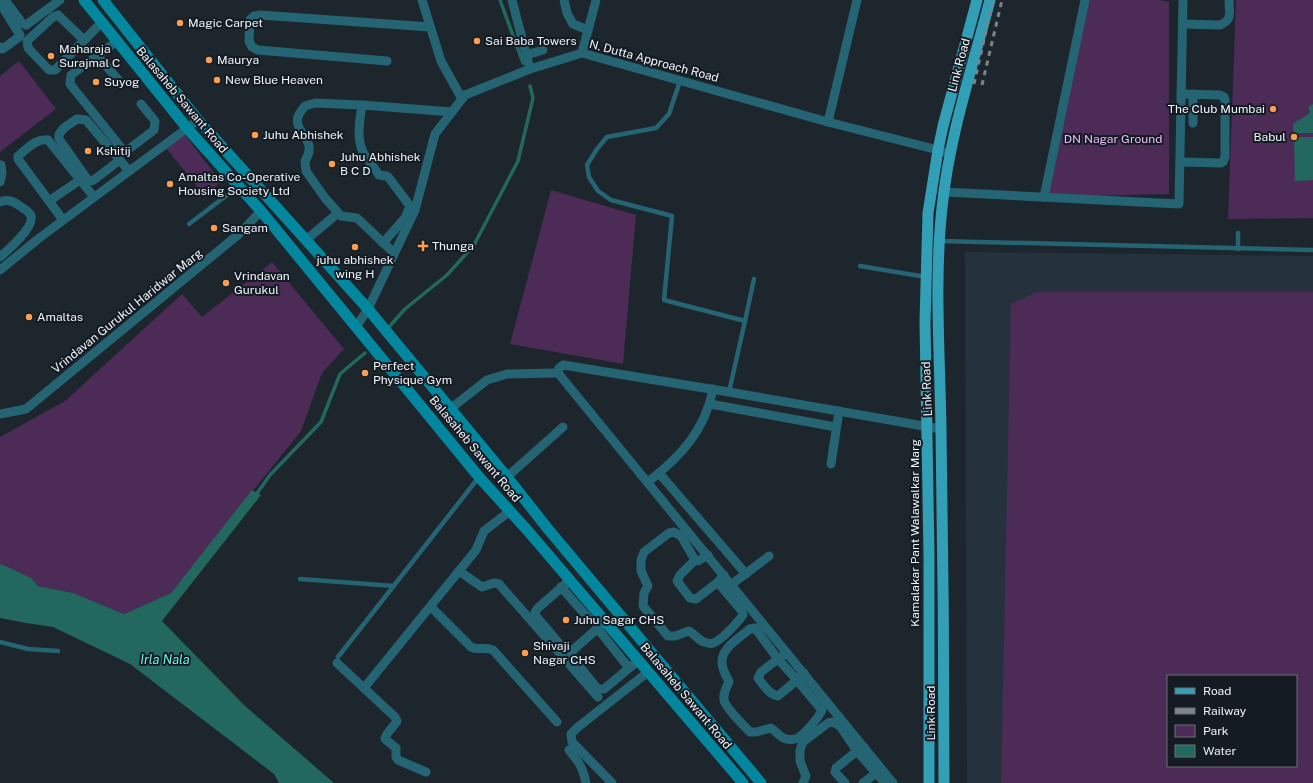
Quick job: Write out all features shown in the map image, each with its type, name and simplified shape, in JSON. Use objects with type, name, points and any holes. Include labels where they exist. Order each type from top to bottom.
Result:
[{"type":"main road","name":"Balasaheb Sawant Road","points":[[84,0],[187,128],[260,211],[479,477],[570,580],[602,625],[639,660],[740,779]]},
{"type":"main road","name":"Balasaheb Sawant Road","points":[[103,0],[198,120],[368,309],[548,529],[761,783]]},
{"type":"main road","name":"Kamalakar Pant Walawalkar Marg","points":[[929,783],[925,322],[928,213],[943,126],[977,0]]},
{"type":"main road","name":"Link Road","points":[[944,783],[941,429],[938,322],[940,241],[944,192],[955,129],[990,0]]},
{"type":"main road","points":[[927,241],[940,241]]},
{"type":"main road","points":[[740,779],[748,768]]},
{"type":"street","points":[[5,0],[22,23],[26,25],[54,2]]},
{"type":"street","points":[[422,0],[441,61],[462,99]]},
{"type":"street","points":[[512,0],[530,69]]},
{"type":"street","points":[[564,0],[567,13],[573,24],[588,30]]},
{"type":"street","points":[[582,53],[595,0]]},
{"type":"street","points":[[828,122],[857,0]]},
{"type":"street","points":[[1044,197],[1085,0]]},
{"type":"street","points":[[944,192],[1179,204],[1183,0]]},
{"type":"street","points":[[1183,24],[1220,25],[1225,23],[1229,16],[1229,0]]},
{"type":"street","points":[[0,3],[20,36],[4,48],[0,47]]},
{"type":"street","points":[[84,40],[58,15],[53,17],[28,41],[28,48],[48,70],[55,70],[102,22]]},
{"type":"street","points":[[388,61],[258,50],[252,47],[249,41],[250,20],[254,16],[260,15],[430,27]]},
{"type":"street","points":[[117,40],[71,75],[70,84],[123,150],[129,149],[154,130],[155,121],[141,104]]},
{"type":"street","points":[[526,55],[542,50]]},
{"type":"street","name":"N. Dutta Approach Road","points":[[356,327],[368,309],[394,253],[412,208],[435,134],[465,95],[530,69],[582,53],[828,122],[950,154]]},
{"type":"street","points":[[98,55],[120,82]]},
{"type":"street","points":[[1180,162],[1221,163],[1225,157],[1224,97],[1220,95],[1193,99],[1181,99]]},
{"type":"street","points":[[1193,99],[1193,123]]},
{"type":"street","points":[[394,253],[357,218],[341,216],[325,198],[306,171],[305,161],[310,154],[310,146],[298,124],[298,117],[305,106],[315,103],[452,112]]},
{"type":"street","points":[[362,105],[360,123],[362,151],[379,175],[390,178],[412,208],[383,242]]},
{"type":"street","points":[[120,160],[92,181],[88,180],[59,139],[59,132],[77,118],[86,120],[120,160],[129,171]]},
{"type":"street","points":[[0,270],[63,220],[198,120]]},
{"type":"street","points":[[63,220],[18,159],[18,156],[38,140],[48,140],[94,197]]},
{"type":"street","points":[[0,165],[2,174],[0,182]]},
{"type":"street","points":[[49,201],[80,180]]},
{"type":"street","points":[[0,202],[4,200],[13,200],[28,212],[31,217],[31,222],[20,239],[0,257]]},
{"type":"street","name":"Vrindavan Gurukul Haridwar Marg","points":[[0,414],[26,409],[239,234],[260,211]]},
{"type":"street","points":[[306,240],[338,213]]},
{"type":"street","points":[[20,239],[28,247]]},
{"type":"street","points":[[695,560],[681,536],[674,532],[669,533],[644,552],[641,560],[641,571],[648,586],[642,600],[642,606],[668,636],[675,636],[689,631],[703,642],[712,644],[718,641],[743,616],[742,611],[708,555],[558,374],[559,368],[563,365],[713,389],[941,429]]},
{"type":"street","points":[[450,409],[487,380],[507,374],[558,374]]},
{"type":"street","points":[[648,482],[674,460],[698,431],[710,404],[713,389]]},
{"type":"street","points":[[726,407],[729,392]]},
{"type":"street","points":[[710,404],[836,427]]},
{"type":"street","points":[[831,464],[839,411]]},
{"type":"street","points":[[507,477],[563,427]]},
{"type":"street","points":[[660,473],[746,574]]},
{"type":"street","points":[[668,507],[680,497]]},
{"type":"street","points":[[364,688],[460,571],[476,550],[484,531],[510,511]]},
{"type":"street","points":[[708,555],[698,561],[695,560],[680,575],[677,582],[690,598],[696,600],[721,578]]},
{"type":"street","points":[[732,584],[769,556]]},
{"type":"street","points":[[460,571],[482,588],[494,583],[499,584],[598,697]]},
{"type":"street","points":[[721,578],[732,584],[804,673],[860,749]]},
{"type":"street","points":[[562,647],[535,615],[535,612],[570,580]]},
{"type":"street","points":[[561,587],[590,620]]},
{"type":"street","points":[[431,607],[470,647],[475,650],[489,648],[493,650],[557,722]]},
{"type":"street","points":[[629,668],[602,625],[573,650],[571,656],[597,688],[600,689],[604,689],[639,660]]},
{"type":"street","points":[[755,628],[778,659],[822,710],[820,715],[800,737],[793,740],[784,738],[771,728],[750,732],[724,702],[724,696],[729,682],[722,667],[722,656],[726,648],[750,629],[755,628]]},
{"type":"street","points":[[787,653],[761,672],[758,678],[772,694],[778,696],[804,673]]},
{"type":"street","points":[[338,660],[364,688],[395,717],[397,721],[386,736],[385,740],[396,748],[396,757],[398,760],[426,772]]},
{"type":"street","points":[[612,783],[572,742],[571,734],[648,672]]},
{"type":"street","points":[[803,783],[806,776],[800,761],[800,750],[803,742],[828,723],[833,722],[840,726],[878,770],[893,783]]},
{"type":"street","points":[[845,783],[835,772],[836,768],[860,749]]},
{"type":"street","points":[[569,750],[583,768],[586,783]]},
{"type":"street","points":[[863,783],[878,770]]},
{"type":"street","points":[[878,770],[885,783]]},
{"type":"lane","points":[[680,81],[669,114],[656,128],[607,138],[597,149],[587,165],[589,177],[598,191],[611,200],[672,216],[664,300],[745,321]]},
{"type":"lane","points":[[189,224],[239,186]]},
{"type":"lane","points":[[1238,233],[1238,249]]},
{"type":"lane","points":[[940,241],[1313,250]]},
{"type":"lane","points":[[860,266],[926,278]]},
{"type":"lane","points":[[729,392],[754,279]]},
{"type":"lane","points":[[338,660],[479,477]]},
{"type":"lane","points":[[300,579],[394,586]]},
{"type":"lane","points":[[0,642],[28,649],[58,651]]},
{"type":"shaded area","points":[[965,252],[1313,256],[1313,783],[967,783]]},
{"type":"green space","name":"DN Nagar Ground","points":[[1088,0],[1160,0],[1169,2],[1169,194],[1044,197]]},
{"type":"green space","name":"The Club Mumbai","points":[[1236,0],[1313,0],[1313,218],[1228,219]]},
{"type":"green space","points":[[19,61],[56,109],[0,152],[0,76]]},
{"type":"green space","points":[[184,134],[221,182],[204,195],[166,148]]},
{"type":"green space","points":[[551,190],[636,215],[623,364],[510,344]]},
{"type":"green space","points":[[272,262],[344,349],[322,373],[301,431],[171,593],[124,614],[73,593],[38,586],[31,578],[0,564],[0,437],[65,401],[182,294],[202,317]]},
{"type":"green space","points":[[1037,292],[1313,292],[1313,783],[1001,783],[1011,304]]},
{"type":"water","points":[[1313,104],[1313,133],[1294,133],[1293,124],[1310,112],[1308,107]]},
{"type":"water","points":[[1294,137],[1313,137],[1313,180],[1295,181]]},
{"type":"water","name":"Irla Nala","points":[[252,490],[261,495],[162,621],[244,705],[334,783],[279,783],[274,774],[130,664],[53,627],[0,618],[0,564],[31,578],[38,586],[73,593],[124,614],[171,593]]},
{"type":"waterway","points":[[500,0],[523,63]]},
{"type":"waterway","points":[[389,327],[405,309],[447,275],[474,245],[518,161],[533,98],[530,86]]},
{"type":"waterway","points":[[255,496],[270,475],[321,422],[340,374],[365,353]]},
{"type":"railway","points":[[974,84],[993,0]]},
{"type":"railway","points":[[982,85],[1002,0]]},
{"type":"place","name":"Magic Carpet","points":[[180,23]]},
{"type":"place","name":"Sai Baba Towers","points":[[477,41]]},
{"type":"place","name":"Maharaja Surajmal C","points":[[51,56]]},
{"type":"place","name":"Maurya","points":[[209,60]]},
{"type":"place","name":"New Blue Heaven","points":[[217,80]]},
{"type":"place","name":"Suyog","points":[[96,82]]},
{"type":"place","name":"The Club Mumbai","points":[[1273,109]]},
{"type":"place","name":"Juhu Abhishek","points":[[255,135]]},
{"type":"place","name":"Babul","points":[[1294,137]]},
{"type":"place","name":"Kshitij","points":[[88,151]]},
{"type":"place","name":"Juhu Abhishek B C D","points":[[332,164]]},
{"type":"place","name":"Amaltas Co-Operative Housing Society Ltd","points":[[170,184]]},
{"type":"place","name":"Sangam","points":[[214,228]]},
{"type":"place","name":"Thunga","points":[[423,246]]},
{"type":"place","name":"juhu abhishek wing H","points":[[355,247]]},
{"type":"place","name":"Vrindavan Gurukul","points":[[226,283]]},
{"type":"place","name":"Amaltas","points":[[29,317]]},
{"type":"place","name":"Perfect Physique Gym","points":[[365,373]]},
{"type":"place","name":"Juhu Sagar CHS","points":[[566,620]]},
{"type":"place","name":"Shivaji Nagar CHS","points":[[525,653]]}]
